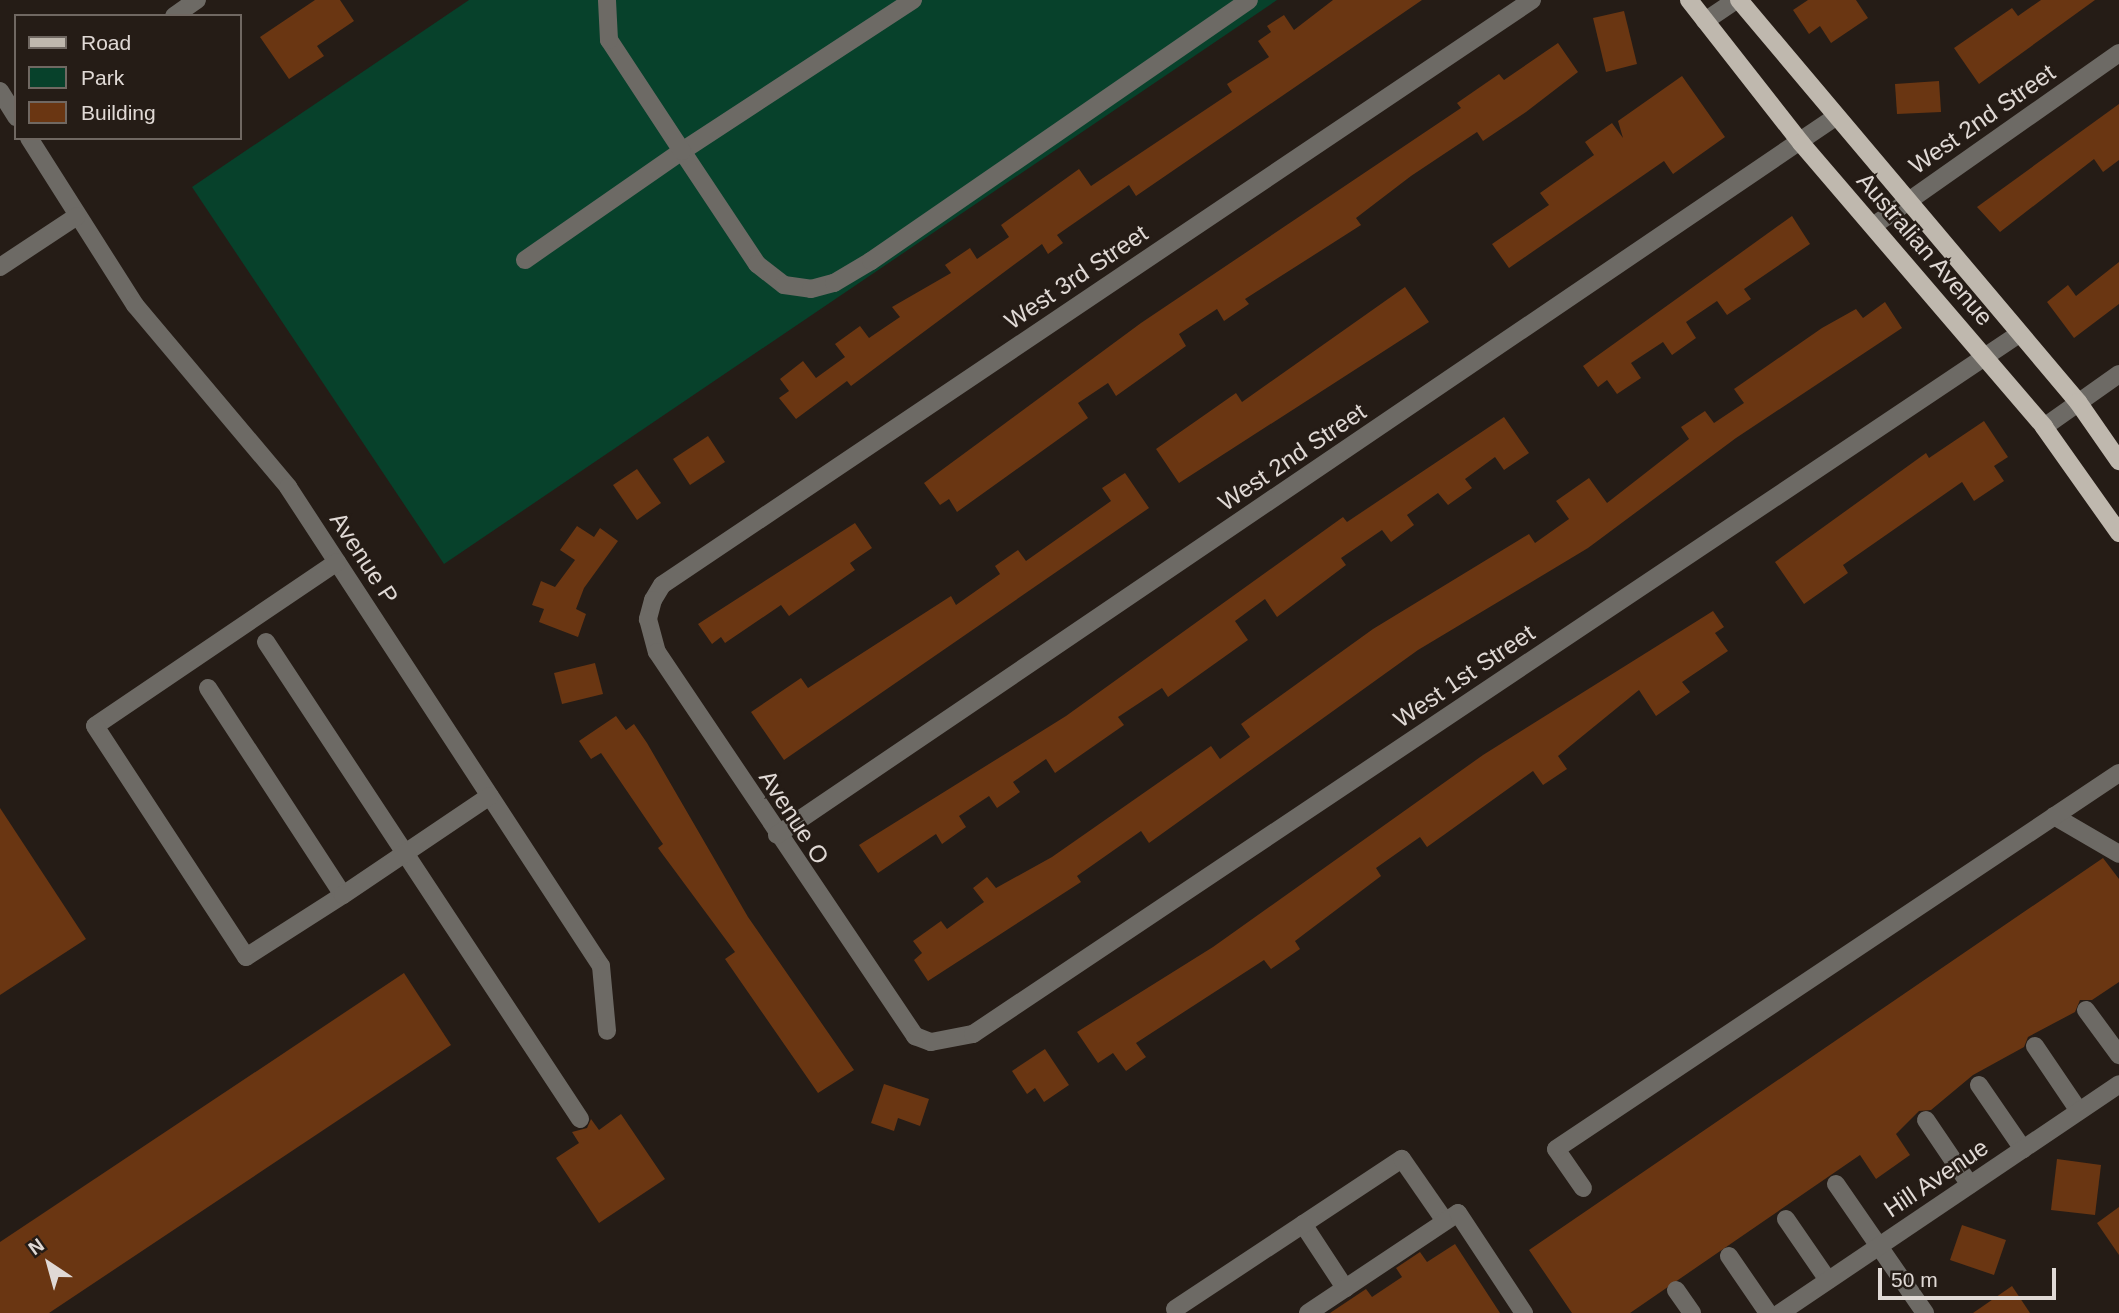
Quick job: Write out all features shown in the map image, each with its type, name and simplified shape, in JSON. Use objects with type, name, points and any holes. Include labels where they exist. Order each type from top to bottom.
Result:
[{"type":"main road","name":"Australian Avenue","points":[[1689,0],[1801,143],[2044,427],[2119,533]]},
{"type":"main road","name":"Australian Avenue","points":[[1737,0],[1905,203],[2078,402],[2119,461]]},
{"type":"street","points":[[177,14],[197,0]]},
{"type":"street","points":[[607,0],[614,50],[757,264],[784,285],[822,286],[871,261],[1250,0]]},
{"type":"street","points":[[525,260],[682,150],[913,0]]},
{"type":"street","name":"West 3rd Street","points":[[653,600],[662,585],[1532,0]]},
{"type":"street","points":[[1705,21],[1737,0]]},
{"type":"street","name":"West 2nd Street","points":[[1873,226],[2119,53]]},
{"type":"street","points":[[0,91],[14,114]]},
{"type":"street","name":"West 2nd Street","points":[[777,835],[1801,143],[1834,118]]},
{"type":"street","name":"Avenue P","points":[[30,140],[135,305],[243,429],[337,562],[601,966],[607,1031]]},
{"type":"street","points":[[0,267],[77,216]]},
{"type":"street","name":"West 1st Street","points":[[931,1042],[973,1034],[2019,334]]},
{"type":"street","points":[[2044,427],[2119,374]]},
{"type":"street","points":[[337,562],[94,726],[246,957],[490,796]]},
{"type":"street","name":"Avenue O","points":[[653,600],[648,619],[657,652],[901,1024],[931,1042]]},
{"type":"street","points":[[266,642],[580,1119]]},
{"type":"street","points":[[208,688],[343,895]]},
{"type":"street","points":[[1583,1188],[1556,1149],[2119,774]]},
{"type":"street","points":[[2054,816],[2119,854]]},
{"type":"street","points":[[2086,1010],[2119,1055]]},
{"type":"street","points":[[2035,1046],[2079,1111]]},
{"type":"street","name":"Hill Avenue","points":[[1780,1313],[2119,1084]]},
{"type":"street","points":[[1979,1085],[2023,1149]]},
{"type":"street","points":[[1926,1120],[1970,1185]]},
{"type":"street","points":[[1175,1309],[1402,1159],[1445,1222]]},
{"type":"street","points":[[1836,1184],[1925,1313]]},
{"type":"street","points":[[1308,1313],[1458,1213],[1524,1313]]},
{"type":"street","points":[[1786,1220],[1828,1280]]},
{"type":"street","points":[[1303,1224],[1345,1288]]},
{"type":"street","points":[[1729,1256],[1768,1313]]},
{"type":"street","points":[[1676,1290],[1692,1313]]},
{"type":"green space","points":[[469,0],[1277,0],[444,564],[192,187]]},
{"type":"building","points":[[315,0],[340,0],[354,21],[317,46],[324,56],[289,79],[260,37]]},
{"type":"building","points":[[1333,0],[1422,0],[1136,196],[1129,185],[1057,235],[1063,243],[1048,254],[1042,244],[851,386],[847,381],[796,419],[779,398],[789,391],[780,379],[803,361],[816,378],[845,357],[835,344],[860,326],[869,338],[900,317],[892,307],[951,273],[945,265],[970,248],[977,259],[1009,237],[1001,225],[1079,169],[1091,186],[1232,92],[1227,84],[1269,57],[1258,41],[1271,32],[1267,26],[1284,15],[1294,30]]},
{"type":"building","points":[[1808,0],[1856,0],[1868,18],[1831,43],[1820,26],[1809,34],[1793,10]]},
{"type":"building","points":[[2041,0],[2095,0],[1979,84],[1954,48],[2012,8],[2018,16]]},
{"type":"building","points":[[1624,11],[1637,64],[1606,72],[1593,18]]},
{"type":"building","points":[[1558,43],[1578,72],[1483,141],[1477,132],[1411,176],[1356,218],[1361,225],[1245,299],[1249,304],[1224,321],[1217,309],[1179,334],[1186,346],[1116,396],[1108,383],[1078,403],[1088,418],[957,512],[949,499],[940,505],[924,483],[1141,323],[1461,108],[1457,103],[1499,74],[1504,80]]},
{"type":"building","points":[[1682,76],[1725,137],[1673,174],[1664,161],[1509,268],[1492,244],[1549,205],[1540,193],[1594,155],[1585,142],[1612,123],[1623,138],[1618,121]]},
{"type":"building","points":[[1939,81],[1941,112],[1897,114],[1895,84]]},
{"type":"building","points":[[2119,104],[2119,160],[2103,172],[2094,159],[2000,232],[1977,207]]},
{"type":"building","points":[[1792,216],[1810,244],[1744,289],[1751,299],[1727,315],[1717,301],[1686,322],[1696,338],[1672,355],[1663,342],[1631,363],[1641,378],[1617,394],[1607,380],[1598,387],[1583,366]]},
{"type":"building","points":[[2119,262],[2119,304],[2074,338],[2047,302],[2068,285],[2076,296]]},
{"type":"building","points":[[1405,287],[1429,322],[1179,483],[1156,449],[1236,393],[1242,402]]},
{"type":"building","points":[[1885,302],[1902,328],[1736,438],[1588,548],[1418,650],[1149,843],[1141,831],[1077,876],[1081,882],[928,981],[914,960],[922,953],[913,941],[941,921],[947,929],[984,902],[973,888],[987,877],[996,888],[1052,857],[1211,746],[1220,759],[1250,737],[1241,724],[1373,629],[1529,534],[1535,543],[1569,519],[1556,501],[1589,478],[1607,503],[1689,439],[1681,427],[1705,411],[1714,423],[1744,403],[1734,389],[1822,328],[1856,309],[1863,318]]},
{"type":"building","points":[[1504,417],[1529,453],[1504,470],[1495,457],[1465,479],[1472,488],[1448,505],[1438,493],[1407,515],[1414,525],[1391,542],[1382,530],[1341,558],[1346,565],[1277,617],[1265,599],[1235,621],[1248,640],[1168,697],[1162,688],[1118,717],[1124,725],[1055,773],[1046,759],[1013,782],[1020,792],[997,808],[989,796],[959,816],[966,827],[942,844],[936,834],[878,873],[859,845],[1066,716],[1343,517],[1347,522]]},
{"type":"building","points":[[1984,421],[2008,457],[1994,466],[2004,481],[1974,501],[1962,482],[1843,565],[1848,573],[1804,604],[1775,562],[1926,453],[1929,458]]},
{"type":"building","points":[[708,436],[725,462],[690,485],[673,459]]},
{"type":"building","points":[[637,469],[661,503],[637,520],[613,485]]},
{"type":"building","points":[[1125,473],[1149,508],[784,760],[751,712],[801,678],[808,688],[951,596],[956,605],[1000,574],[995,566],[1018,550],[1026,561],[1111,501],[1102,488]]},
{"type":"building","points":[[855,523],[872,548],[850,563],[855,570],[789,616],[781,605],[725,643],[721,637],[712,644],[698,624]]},
{"type":"building","points":[[577,526],[594,537],[600,528],[618,541],[584,588],[576,609],[586,614],[578,637],[539,622],[544,609],[532,605],[541,581],[555,587],[575,560],[560,550]]},
{"type":"building","points":[[1713,611],[1724,627],[1715,633],[1728,651],[1682,682],[1690,692],[1656,716],[1639,690],[1558,756],[1567,769],[1543,785],[1533,771],[1427,847],[1420,837],[1376,868],[1381,876],[1295,941],[1300,949],[1271,969],[1264,960],[1136,1043],[1146,1057],[1126,1071],[1113,1053],[1098,1063],[1077,1032],[1213,947],[1483,755]]},
{"type":"building","points":[[595,663],[603,694],[562,704],[554,673]]},
{"type":"building","points":[[616,716],[626,730],[634,724],[647,743],[748,917],[854,1070],[818,1093],[725,959],[735,952],[658,848],[663,844],[601,753],[591,759],[579,741]]},
{"type":"building","points":[[0,808],[86,939],[0,995]]},
{"type":"building","points":[[2103,858],[2119,879],[2119,982],[2092,1000],[2080,1000],[2075,1012],[2028,1037],[2024,1047],[1973,1075],[1931,1110],[1919,1111],[1896,1134],[1910,1155],[1876,1179],[1860,1155],[1630,1313],[1572,1313],[1529,1250]]},
{"type":"building","points":[[404,973],[451,1045],[49,1313],[0,1313],[0,1242]]},
{"type":"building","points":[[1045,1049],[1069,1085],[1044,1102],[1035,1088],[1027,1094],[1012,1071]]},
{"type":"building","points":[[884,1084],[929,1099],[920,1126],[898,1118],[894,1131],[871,1123]]},
{"type":"building","points":[[621,1114],[665,1179],[599,1223],[556,1158],[579,1143],[572,1132],[587,1128],[591,1119],[599,1130]]},
{"type":"building","points":[[2057,1159],[2101,1165],[2095,1215],[2051,1210]]},
{"type":"building","points":[[2119,1207],[2119,1255],[2097,1223]]},
{"type":"building","points":[[1962,1225],[2006,1240],[1994,1275],[1950,1260]]},
{"type":"building","points":[[1455,1244],[1500,1313],[1330,1313],[1366,1289],[1372,1297],[1402,1277],[1396,1268],[1420,1252],[1427,1262]]},
{"type":"building","points":[[2012,1286],[2030,1313],[1973,1313]]}]
